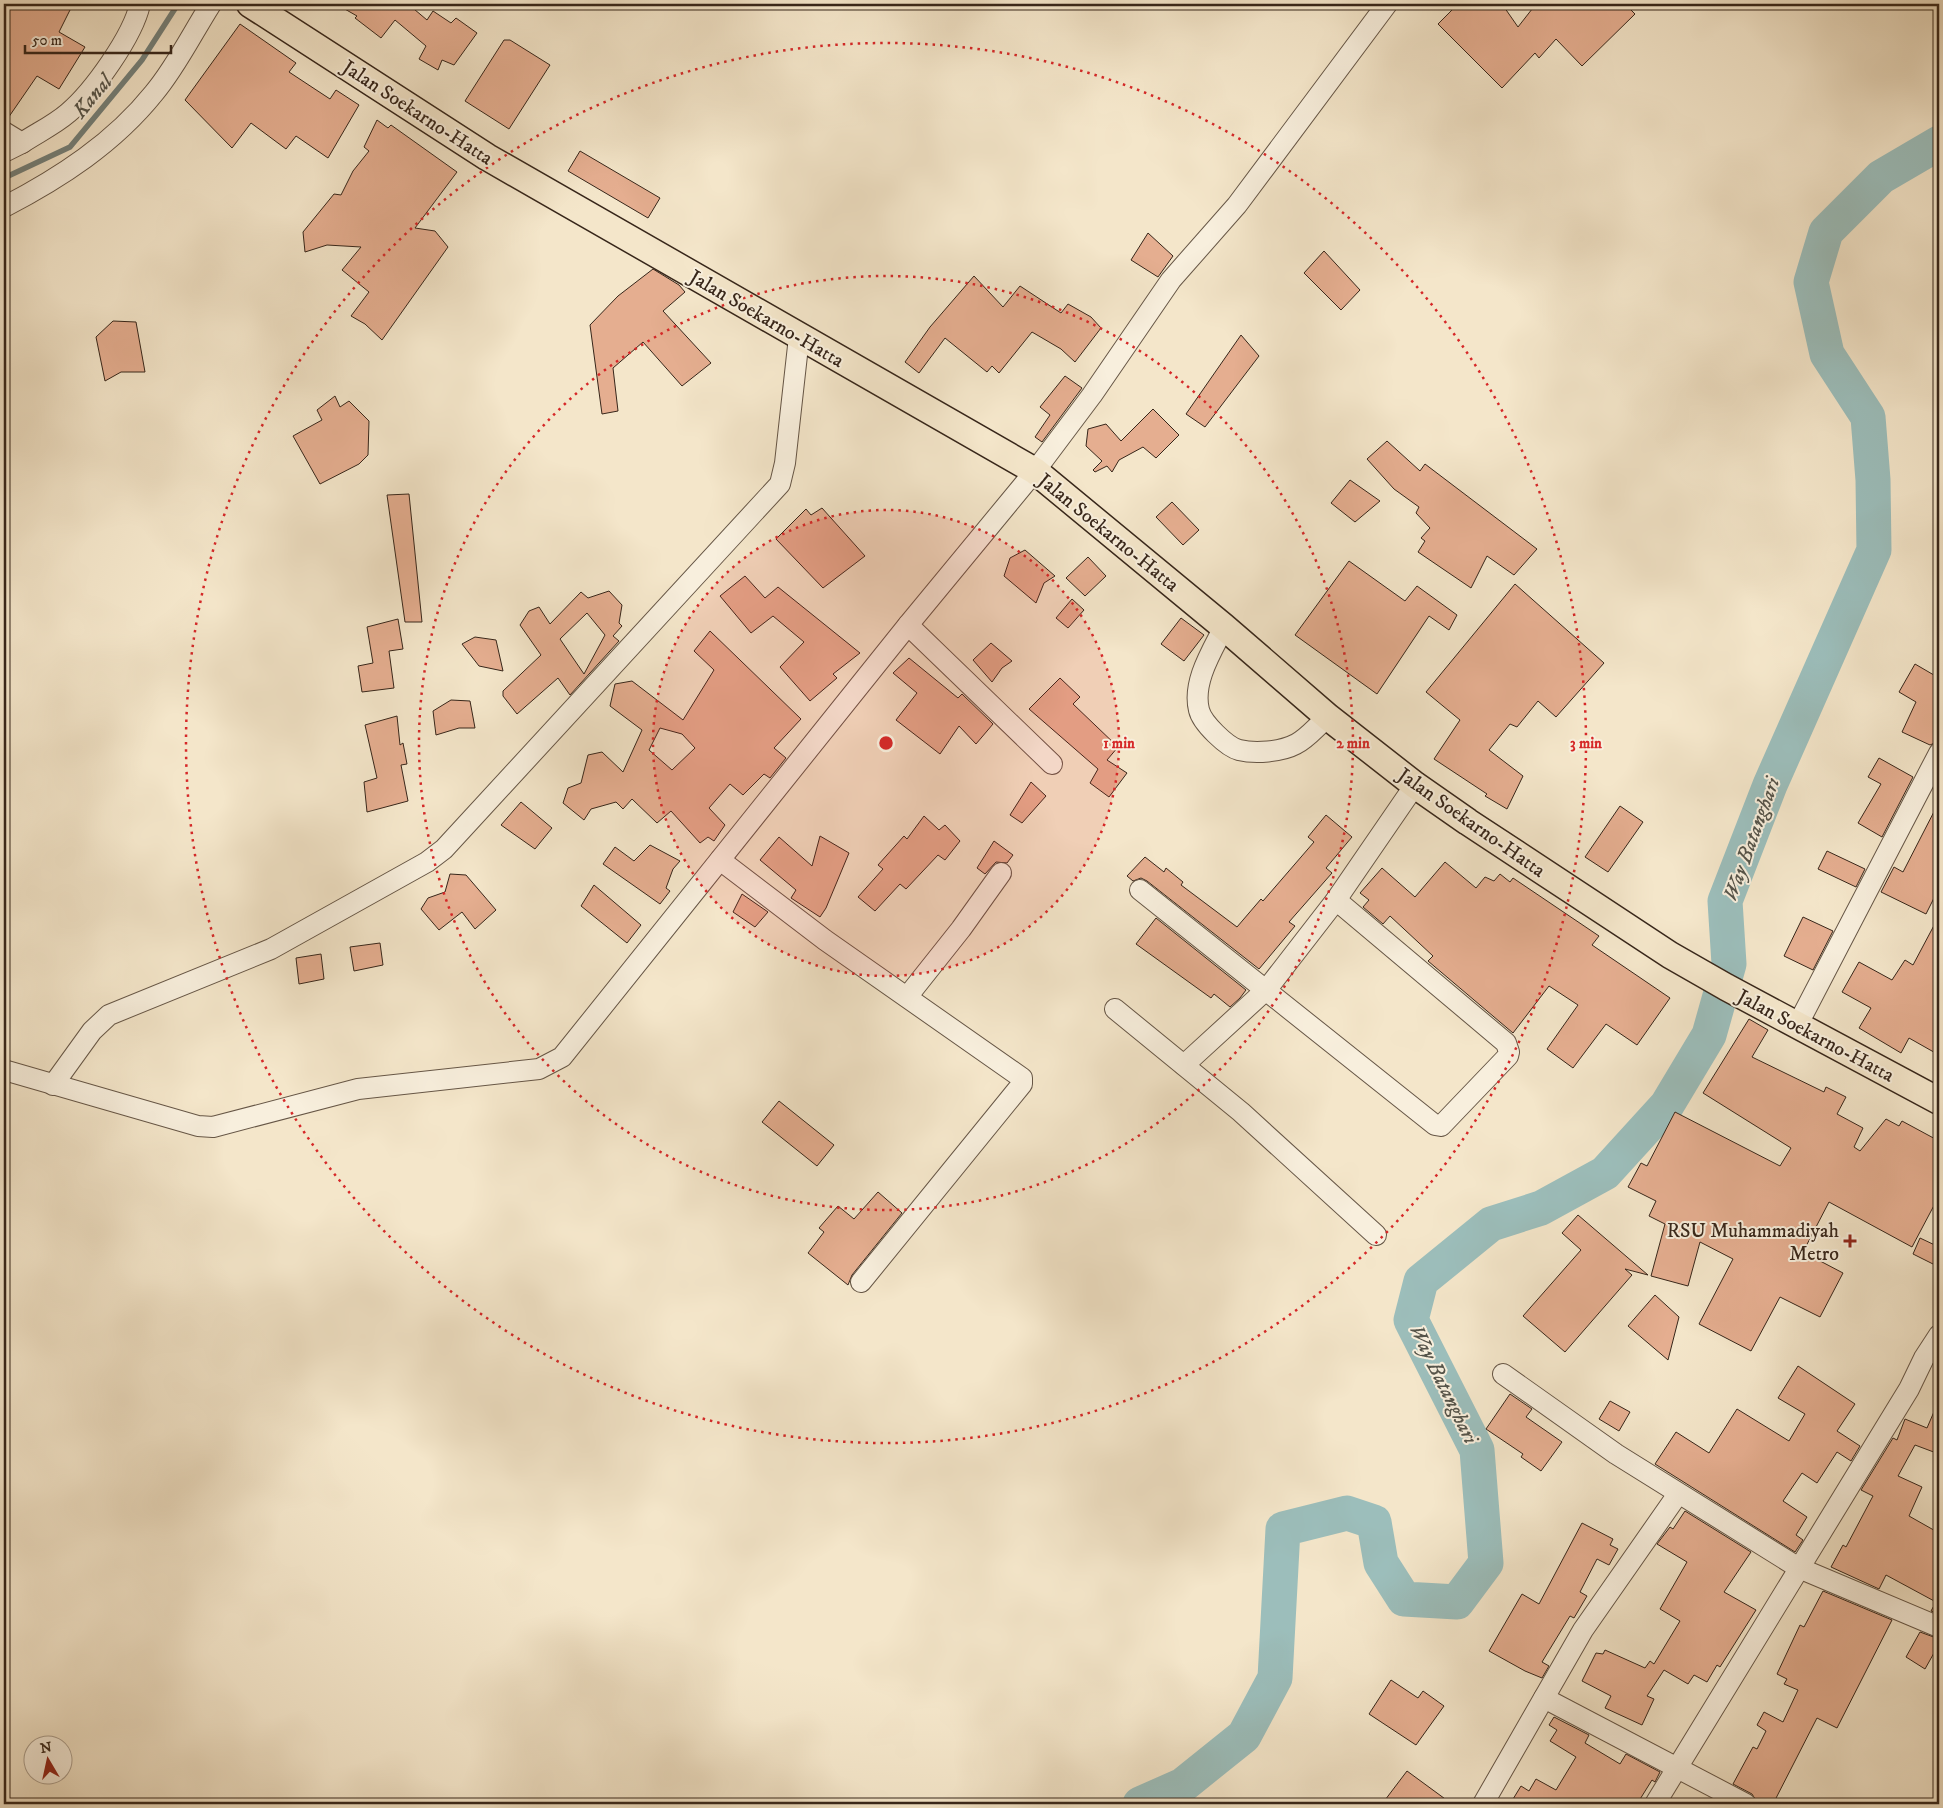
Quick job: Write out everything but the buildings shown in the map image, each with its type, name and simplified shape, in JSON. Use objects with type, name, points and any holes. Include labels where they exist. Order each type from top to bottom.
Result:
[{"type":"main road","name":"Jalan Soekarno-Hatta","points":[[250,4],[487,157],[1035,471],[1224,627],[1328,717],[1415,785],[1670,955],[1939,1101]]},
{"type":"street","points":[[4,152],[66,115],[77,105],[113,57],[136,21],[140,4]]},
{"type":"street","points":[[4,207],[56,179],[87,158],[115,132],[154,93],[212,4]]},
{"type":"street","points":[[4,1070],[198,1126],[213,1127],[358,1089],[539,1069],[562,1057],[908,625],[1035,471],[1092,395],[1171,280],[1237,205],[1387,4]]},
{"type":"street","points":[[4,132],[22,143]]},
{"type":"street","points":[[53,1085],[92,1031],[109,1015],[271,949],[411,871],[444,849],[780,484],[785,463],[800,336]]},
{"type":"street","points":[[908,625],[1052,764]]},
{"type":"street","points":[[1224,627],[1206,661],[1199,689],[1199,711],[1210,729],[1238,750],[1271,751],[1296,744],[1328,717]]},
{"type":"street","points":[[1798,1024],[1939,754]]},
{"type":"street","points":[[1184,1065],[1267,989],[1336,900],[1415,785]]},
{"type":"street","points":[[720,860],[825,940],[1022,1078],[1023,1082],[861,1282]]},
{"type":"street","points":[[907,997],[961,929],[1001,872]]},
{"type":"street","points":[[1140,890],[1438,1126],[1444,1124],[1508,1056],[1509,1052],[1506,1043],[1336,900]]},
{"type":"street","points":[[1115,1009],[1241,1112],[1376,1235]]},
{"type":"street","points":[[1655,1804],[1909,1389],[1932,1361],[1939,1335]]},
{"type":"street","points":[[1503,1374],[1616,1454],[1800,1568],[1939,1627]]},
{"type":"street","points":[[1483,1804],[1583,1630],[1678,1494]]},
{"type":"street","points":[[1544,1698],[1746,1804]]},
{"type":"waterway","name":"Kanal","points":[[4,178],[70,147],[142,60],[178,4]]},
{"type":"waterway","name":"Way Batanghari","points":[[1140,1804],[1183,1785],[1244,1736],[1275,1678],[1283,1529],[1347,1513],[1374,1522],[1381,1563],[1404,1599],[1457,1602],[1486,1563],[1477,1450],[1411,1320],[1421,1281],[1491,1224],[1541,1208],[1605,1173],[1667,1105],[1709,1035],[1729,964],[1725,901],[1770,785],[1874,550],[1873,480],[1868,417],[1827,354],[1811,282],[1826,232],[1881,177],[1939,143]]},
{"type":"place","name":"RSU Muhammadiyah Metro","points":[[1850,1241]]}]
